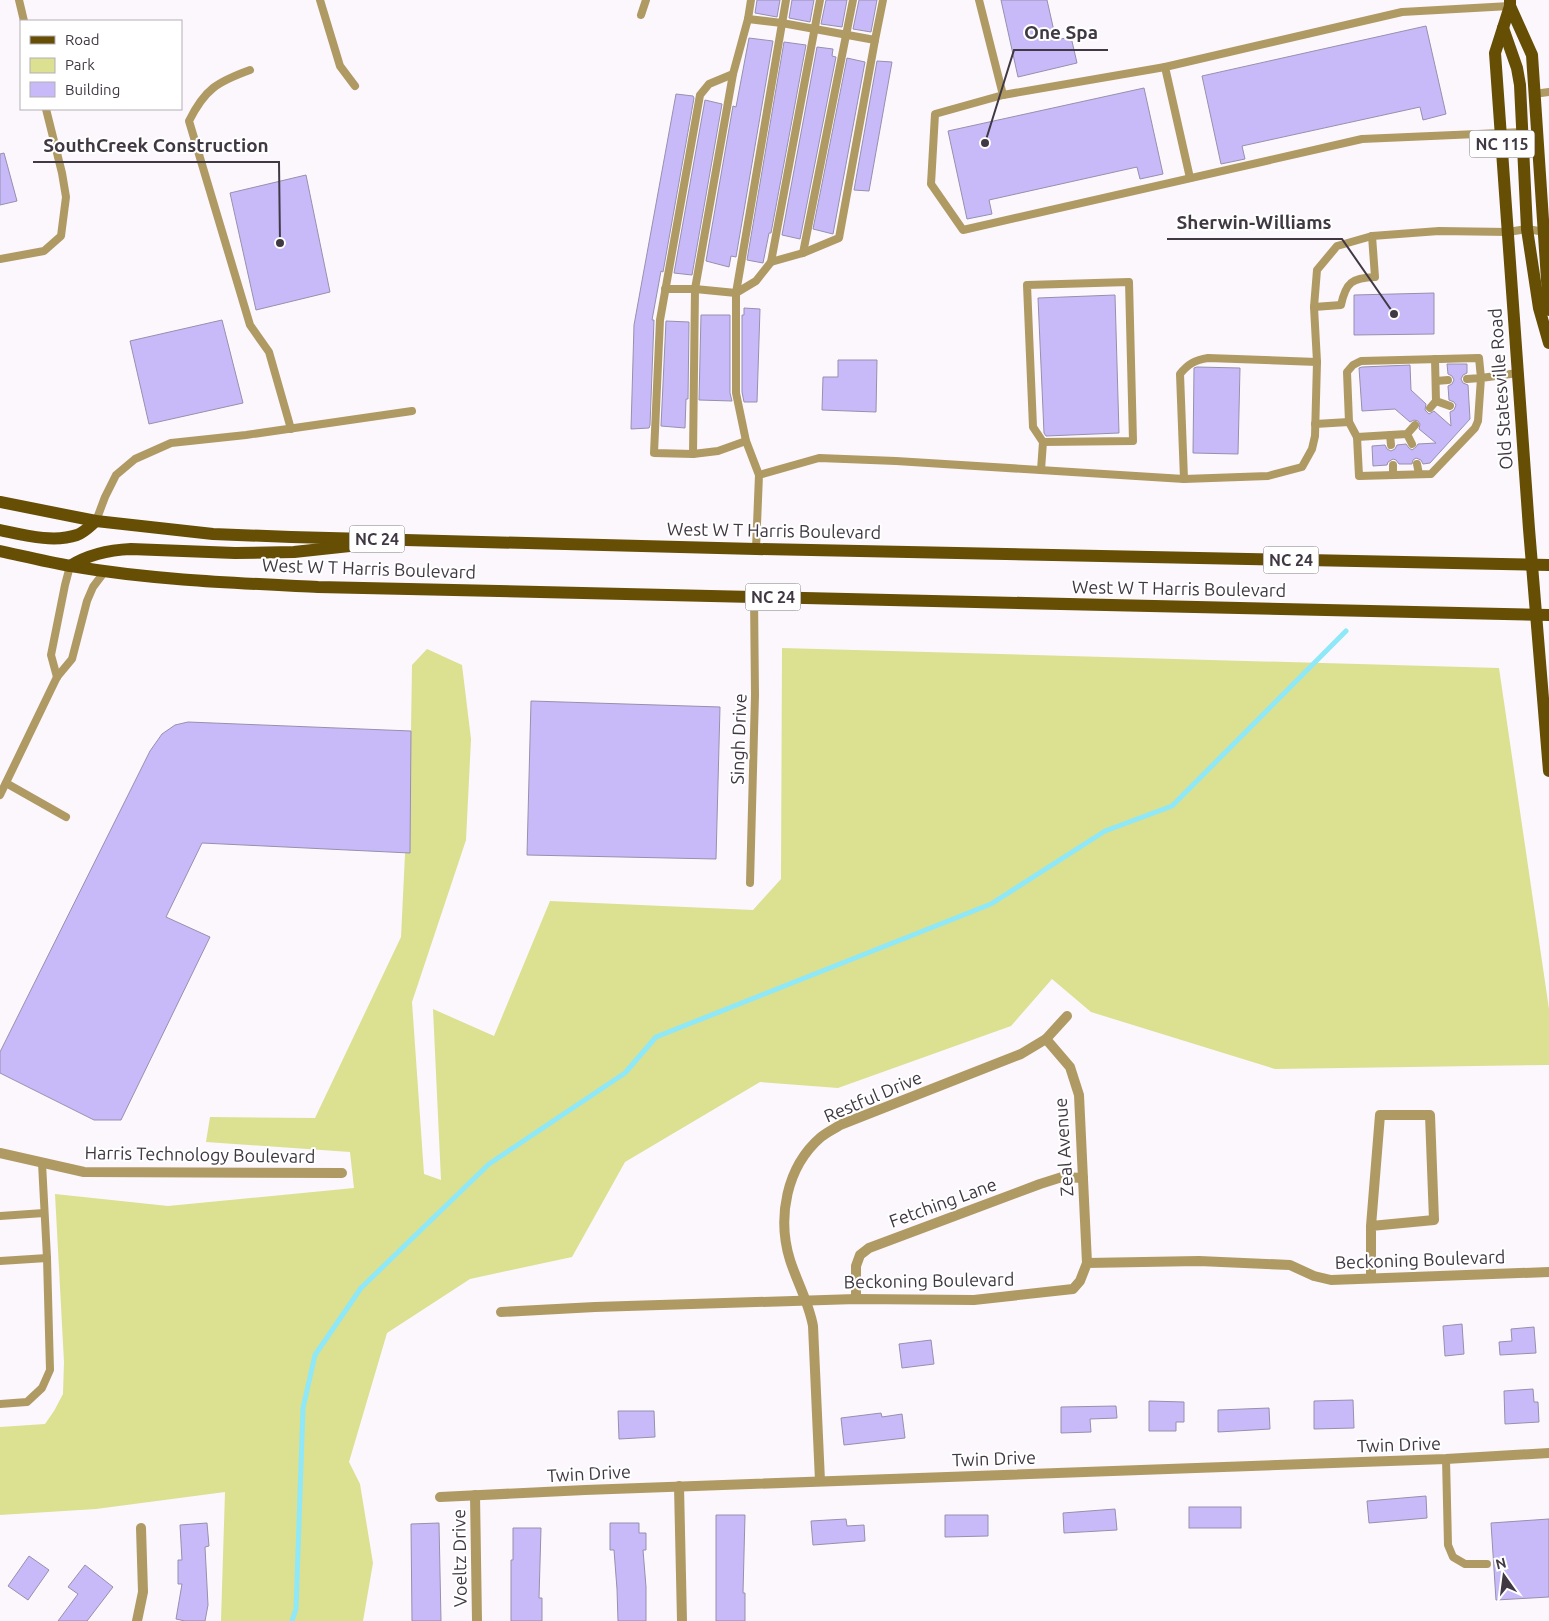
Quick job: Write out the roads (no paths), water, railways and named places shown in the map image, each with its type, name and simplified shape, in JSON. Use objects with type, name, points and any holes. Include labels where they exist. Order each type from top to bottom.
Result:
[{"type":"main road","name":"Old Statesville Road","points":[[1510,3],[1495,52],[1549,771]]},
{"type":"main road","name":"NC 115","points":[[1510,3],[1532,55],[1547,232],[1549,310]]},
{"type":"main road","points":[[1503,28],[1517,68],[1520,85],[1527,229],[1539,308],[1549,343]]},
{"type":"main road","name":"West W T Harris Boulevard","points":[[0,502],[96,521],[213,534],[756,549],[1549,565]]},
{"type":"main road","points":[[0,530],[43,538],[66,538],[85,531],[96,521]]},
{"type":"main road","points":[[70,566],[82,559],[114,550],[235,553],[294,552],[419,540]]},
{"type":"main road","name":"West W T Harris Boulevard","points":[[0,551],[70,566],[105,571],[244,583],[318,587],[1549,615]]},
{"type":"street","name":"Restful Drive","points":[[820,1481],[813,1326],[811,1314],[786,1245],[784,1223],[790,1183],[797,1168],[809,1150],[821,1137],[840,1124],[1021,1054],[1046,1039],[1067,1016]]},
{"type":"street","name":"Zeal Avenue","points":[[1046,1039],[1070,1067],[1079,1095],[1087,1264]]},
{"type":"street","points":[[1371,1226],[1434,1220],[1430,1115],[1380,1115],[1371,1226],[1371,1278]]},
{"type":"street","name":"Harris Technology Boulevard","points":[[0,1153],[84,1172],[342,1173]]},
{"type":"street","name":"Fetching Lane","points":[[856,1299],[856,1266],[860,1255],[869,1248],[1040,1184],[1062,1177],[1083,1178]]},
{"type":"street","name":"Beckoning Boulevard","points":[[501,1312],[595,1307],[856,1299],[974,1300],[1073,1289],[1080,1281],[1087,1264],[1199,1261],[1290,1265],[1314,1276],[1331,1280],[1549,1272]]},
{"type":"street","name":"Twin Drive","points":[[440,1497],[678,1486],[1549,1454]]},
{"type":"street","points":[[678,1486],[682,1621]]},
{"type":"street","name":"Voeltz Drive","points":[[475,1496],[477,1621]]},
{"type":"street","points":[[137,1621],[143,1592],[141,1528]]},
{"type":"lane","points":[[19,0],[24,20]]},
{"type":"lane","points":[[320,0],[340,66],[355,86]]},
{"type":"lane","points":[[641,15],[646,0]]},
{"type":"lane","points":[[692,454],[695,289],[733,74],[748,19],[751,0]]},
{"type":"lane","points":[[756,549],[759,475],[746,440],[736,393],[736,293],[786,0]]},
{"type":"lane","points":[[665,288],[736,293],[756,281],[772,262],[820,0]]},
{"type":"lane","points":[[803,253],[853,0]]},
{"type":"lane","points":[[772,262],[803,253],[839,238],[883,0]]},
{"type":"lane","points":[[979,0],[1003,95]]},
{"type":"lane","points":[[1510,3],[1402,12],[1165,67],[1003,95],[935,114],[931,184],[963,230],[1362,140],[1523,132]]},
{"type":"lane","points":[[748,19],[782,23],[875,40]]},
{"type":"lane","points":[[1165,67],[1190,178]]},
{"type":"lane","points":[[250,70],[227,79],[214,88],[199,102],[189,121],[250,325],[269,352],[291,429]]},
{"type":"lane","points":[[733,74],[709,84],[700,95],[660,320],[654,453],[692,454],[718,451],[746,440]]},
{"type":"lane","points":[[1534,94],[1549,92]]},
{"type":"lane","points":[[0,259],[44,250],[61,236],[66,197],[46,110]]},
{"type":"lane","points":[[759,475],[819,458],[1184,478],[1268,476],[1302,467],[1312,450],[1315,436],[1317,362],[1314,307],[1317,270],[1337,246],[1372,236],[1439,231],[1508,232],[1527,229],[1547,232]]},
{"type":"lane","points":[[1314,307],[1342,305],[1344,290],[1350,284],[1359,277],[1375,277],[1372,236]]},
{"type":"lane","points":[[1041,470],[1043,442],[1033,427],[1027,285],[1129,282],[1133,441],[1043,442]]},
{"type":"lane","points":[[1184,478],[1180,374],[1187,365],[1196,360],[1208,358],[1317,362]]},
{"type":"lane","points":[[1478,358],[1481,378],[1478,421],[1475,428],[1431,474],[1359,476],[1357,437],[1349,422],[1347,372],[1353,365],[1361,361],[1478,358]]},
{"type":"lane","points":[[1430,408],[1436,401],[1435,359]]},
{"type":"lane","points":[[1468,379],[1518,373]]},
{"type":"lane","points":[[1436,381],[1448,380]]},
{"type":"lane","points":[[1436,401],[1450,406]]},
{"type":"lane","points":[[1469,407],[1479,408]]},
{"type":"lane","points":[[96,521],[116,475],[135,459],[171,443],[246,436],[412,411]]},
{"type":"lane","points":[[1315,424],[1349,422]]},
{"type":"lane","points":[[1357,437],[1407,434],[1415,425]]},
{"type":"lane","points":[[1407,434],[1412,444]]},
{"type":"lane","points":[[1390,435],[1391,445]]},
{"type":"lane","points":[[1449,442],[1456,448]]},
{"type":"lane","points":[[1418,464],[1418,474]]},
{"type":"lane","points":[[1393,465],[1393,475]]},
{"type":"lane","points":[[57,677],[51,655],[70,566]]},
{"type":"lane","points":[[0,795],[57,677],[72,660],[87,600],[93,587],[105,571]]},
{"type":"lane","name":"Singh Drive","points":[[750,883],[755,695],[754,596]]},
{"type":"lane","points":[[6,783],[66,817]]},
{"type":"lane","points":[[0,1404],[27,1402],[42,1388],[50,1370],[42,1162]]},
{"type":"lane","points":[[0,1216],[44,1213]]},
{"type":"lane","points":[[0,1261],[47,1258]]},
{"type":"lane","points":[[1446,1459],[1448,1545],[1453,1557],[1466,1564],[1487,1564]]},
{"type":"waterway","points":[[292,1621],[296,1609],[303,1408],[315,1355],[361,1288],[489,1164],[625,1073],[656,1037],[991,904],[1105,831],[1172,806],[1346,631]]},
{"type":"place","name":"One Spa","points":[[985,143]]},
{"type":"place","name":"SouthCreek Construction","points":[[280,243]]},
{"type":"place","name":"Sherwin-Williams","points":[[1394,314]]}]
